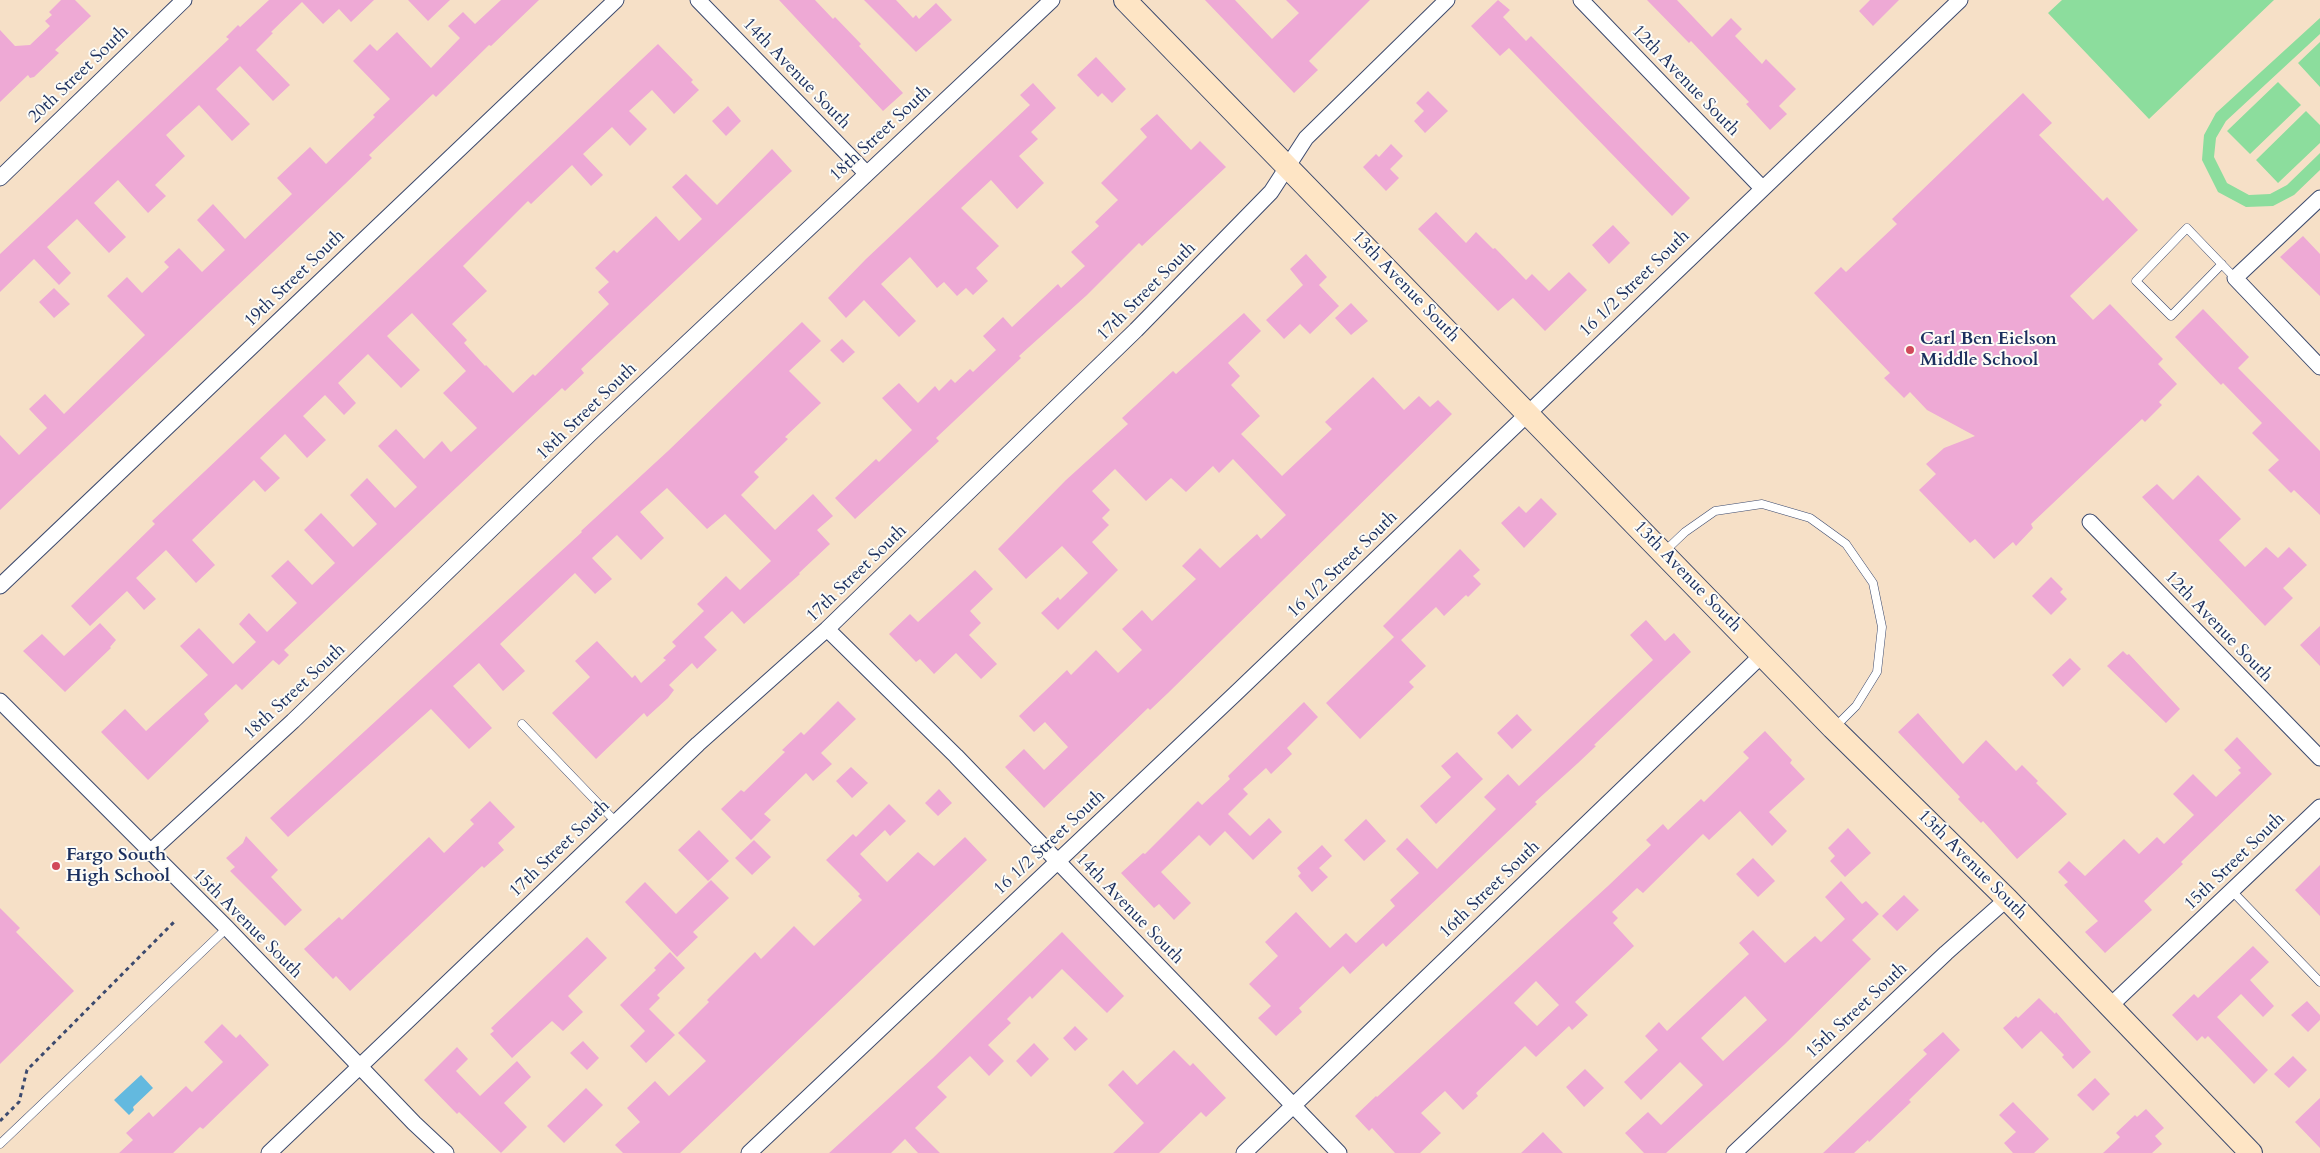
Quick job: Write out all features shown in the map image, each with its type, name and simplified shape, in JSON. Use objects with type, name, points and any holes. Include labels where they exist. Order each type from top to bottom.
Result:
[{"type":"main road","name":"13th Avenue South","points":[[1125,0],[1664,552],[1762,656],[2007,899],[2246,1151]]},
{"type":"street","name":"20th Street South","points":[[0,178],[184,0]]},
{"type":"street","name":"19th Street South","points":[[0,586],[616,0]]},
{"type":"street","name":"14th Avenue South","points":[[698,0],[866,173]]},
{"type":"street","name":"18th Street South","points":[[150,853],[293,721],[592,432],[1052,0]]},
{"type":"street","name":"17th Street South","points":[[269,1153],[698,744],[827,629],[1143,323],[1271,192],[1306,138],[1447,0]]},
{"type":"street","name":"12th Avenue South","points":[[1581,0],[1762,188]]},
{"type":"street","name":"16 1/2 Street South","points":[[749,1153],[1236,694],[1960,0]]},
{"type":"street","points":[[2320,198],[2236,278],[2320,367]]},
{"type":"street","name":"12th Avenue South","points":[[2090,522],[2320,758]]},
{"type":"street","name":"14th Avenue South","points":[[827,629],[956,756],[1339,1153]]},
{"type":"street","name":"16th Street South","points":[[1244,1153],[1762,656]]},
{"type":"street","name":"15th Avenue South","points":[[0,701],[227,928],[359,1066],[446,1153]]},
{"type":"street","name":"15th Street South","points":[[2110,1006],[2320,807]]},
{"type":"street","name":"15th Street South","points":[[1734,1153],[1946,953],[2007,899]]},
{"type":"lane","points":[[2222,264],[2171,316],[2136,281],[2187,228],[2236,278]]},
{"type":"lane","points":[[1664,552],[1685,532],[1715,511],[1762,504],[1810,518],[1846,544],[1872,584],[1882,627],[1877,672],[1856,706],[1833,728]]},
{"type":"lane","points":[[522,724],[616,822]]},
{"type":"lane","points":[[2232,891],[2320,982]]},
{"type":"lane","points":[[0,1144],[227,928]]},
{"type":"path","points":[[0,1121],[19,1102],[27,1070],[174,922]]},
{"type":"green space","points":[[2062,0],[2274,0],[2149,119],[2048,13]]},
{"type":"green space","points":[[2320,18],[2320,34],[2226,121],[2216,138],[2214,157],[2227,183],[2249,195],[2270,194],[2287,185],[2320,153],[2320,170],[2294,195],[2273,206],[2246,207],[2218,192],[2202,160],[2204,135],[2216,113]]},
{"type":"green space","points":[[2320,42],[2320,87],[2298,63]]},
{"type":"green space","points":[[2278,82],[2301,105],[2250,154],[2227,131]]},
{"type":"green space","points":[[2306,111],[2320,125],[2320,143],[2278,183],[2256,160]]},
{"type":"water","points":[[141,1075],[153,1088],[133,1107],[134,1110],[129,1115],[114,1100]]},
{"type":"building","points":[[61,0],[75,0],[91,16],[55,50],[59,53],[34,77],[30,78],[28,75],[0,102],[0,30],[15,46],[30,45],[50,26],[45,21],[52,15],[49,12]]},
{"type":"building","points":[[269,0],[374,0],[351,22],[339,9],[323,24],[302,2],[271,32],[273,33],[256,50],[290,85],[273,101],[240,66],[216,89],[250,124],[232,141],[199,105],[166,135],[185,156],[155,185],[166,196],[148,213],[118,180],[94,203],[126,237],[109,253],[77,219],[47,247],[71,273],[59,285],[34,259],[0,292],[0,254],[229,39],[226,37],[238,25],[240,27]]},
{"type":"building","points":[[408,0],[450,0],[428,21]]},
{"type":"building","points":[[501,0],[539,0],[491,46],[489,45],[436,97],[433,94],[369,155],[372,158],[345,184],[0,510],[0,435],[19,455],[47,428],[29,409],[45,394],[64,414],[145,335],[107,296],[127,277],[142,293],[169,267],[164,262],[179,248],[202,272],[225,250],[197,220],[213,204],[245,239],[292,194],[277,178],[310,147],[326,164],[375,117],[373,115],[390,99],[353,61],[370,44],[377,51],[397,32],[431,68],[460,38],[448,26],[463,12],[475,24]]},
{"type":"building","points":[[779,0],[815,0],[833,19],[835,17],[861,44],[859,46],[903,93],[883,111]]},
{"type":"building","points":[[864,0],[896,0],[913,18],[916,15],[919,19],[936,3],[952,20],[916,52]]},
{"type":"building","points":[[1205,0],[1235,0],[1272,39],[1299,13],[1286,0],[1370,0],[1309,61],[1318,70],[1294,93]]},
{"type":"building","points":[[1498,0],[1510,10],[1503,17],[1526,41],[1531,36],[1690,198],[1672,216],[1509,48],[1500,56],[1471,26]]},
{"type":"building","points":[[1647,0],[1677,0],[1712,37],[1731,18],[1742,29],[1735,36],[1762,64],[1766,59],[1796,89],[1779,106],[1787,114],[1770,130],[1746,104],[1749,102],[1691,41],[1689,43]]},
{"type":"building","points":[[1870,0],[1899,0],[1873,26],[1859,11]]},
{"type":"building","points":[[658,44],[693,80],[691,82],[699,90],[674,114],[652,90],[629,111],[647,129],[630,146],[612,127],[583,154],[603,175],[591,186],[572,165],[531,204],[528,201],[463,266],[487,291],[452,324],[467,340],[464,343],[513,393],[533,374],[535,376],[609,304],[598,292],[609,282],[595,268],[614,250],[617,253],[656,216],[679,241],[702,219],[672,187],[686,174],[717,205],[772,149],[792,171],[581,369],[584,373],[565,391],[562,388],[284,650],[289,655],[279,665],[273,660],[242,690],[236,684],[204,714],[209,721],[148,780],[101,732],[125,709],[146,731],[208,675],[180,646],[199,628],[233,664],[256,642],[239,624],[249,613],[267,632],[297,603],[271,576],[288,560],[312,585],[335,563],[304,530],[321,513],[353,547],[377,524],[350,495],[367,478],[395,508],[417,487],[378,446],[396,429],[424,459],[442,441],[451,452],[477,428],[443,393],[466,371],[412,313],[387,336],[420,370],[401,388],[368,354],[338,383],[356,403],[344,415],[325,395],[303,416],[326,440],[307,458],[285,434],[260,458],[280,478],[265,492],[254,480],[192,540],[215,565],[196,583],[166,550],[136,578],[156,599],[144,610],[127,591],[90,626],[71,606],[155,524],[152,521]]},
{"type":"building","points":[[1096,57],[1126,89],[1112,103],[1102,93],[1098,97],[1077,75]]},
{"type":"building","points":[[1033,83],[1056,108],[1031,132],[1038,139],[1019,156],[1044,183],[1017,209],[991,180],[961,208],[999,246],[976,268],[988,281],[973,295],[966,288],[957,296],[944,282],[937,288],[910,257],[881,284],[916,321],[899,337],[864,300],[846,318],[828,298],[866,259],[1030,105],[1020,95]]},
{"type":"building","points":[[1428,91],[1448,111],[1425,133],[1414,121],[1424,111],[1416,103]]},
{"type":"building","points":[[2023,93],[2052,123],[2039,135],[2103,201],[2107,197],[2138,230],[2070,296],[2093,320],[2110,304],[2163,359],[2158,364],[2177,384],[2159,402],[2162,405],[2145,422],[2142,419],[2031,524],[2033,528],[2016,546],[2013,542],[1994,559],[1975,539],[1970,543],[1919,490],[1936,474],[1926,464],[1944,448],[1975,436],[1927,410],[1910,392],[1904,398],[1884,378],[1890,373],[1814,293],[1841,267],[1846,272],[1897,224],[1892,219]]},
{"type":"building","points":[[728,106],[741,121],[726,136],[712,121]]},
{"type":"building","points":[[1157,114],[1191,150],[1200,141],[1226,167],[1142,246],[1139,243],[1087,295],[1019,356],[1021,358],[936,438],[939,441],[855,519],[835,498],[876,459],[879,462],[912,430],[882,398],[899,383],[918,403],[935,386],[939,391],[951,379],[955,383],[970,369],[973,372],[996,350],[983,336],[1003,317],[1012,327],[1058,284],[1061,288],[1085,266],[1071,252],[1099,226],[1095,222],[1118,200],[1101,183],[1147,137],[1140,129]]},
{"type":"building","points":[[1391,144],[1403,156],[1390,169],[1399,178],[1386,191],[1363,167],[1376,154],[1379,157]]},
{"type":"building","points":[[1436,212],[1466,243],[1476,232],[1493,249],[1495,248],[1526,280],[1532,274],[1549,291],[1569,272],[1587,290],[1545,331],[1513,298],[1498,311],[1418,229]]},
{"type":"building","points":[[1613,225],[1630,243],[1609,264],[1592,245]]},
{"type":"building","points":[[2303,236],[2320,254],[2320,296],[2280,257]]},
{"type":"building","points":[[1306,254],[1327,277],[1319,285],[1339,306],[1310,334],[1300,324],[1284,339],[1266,320],[1303,285],[1290,269]]},
{"type":"building","points":[[54,288],[70,304],[54,318],[39,302]]},
{"type":"building","points":[[1351,303],[1368,321],[1351,335],[1335,318]]},
{"type":"building","points":[[2203,309],[2249,357],[2238,368],[2320,451],[2320,515],[2294,490],[2291,493],[2268,470],[2279,460],[2252,433],[2262,423],[2223,383],[2221,385],[2175,337]]},
{"type":"building","points":[[1244,313],[1261,331],[1228,363],[1240,376],[1231,385],[1260,416],[1241,434],[1282,476],[1332,429],[1325,422],[1373,377],[1404,410],[1419,396],[1430,407],[1438,400],[1452,414],[1168,693],[1150,710],[1148,708],[1044,808],[1005,767],[1024,749],[1044,770],[1068,747],[1045,722],[1034,732],[1019,716],[1067,670],[1071,675],[1096,650],[1118,673],[1142,650],[1122,629],[1142,610],[1152,621],[1196,579],[1182,566],[1200,548],[1220,568],[1257,534],[1261,539],[1286,515],[1233,459],[1219,473],[1213,466],[1186,492],[1171,478],[1146,501],[1115,469],[1092,491],[1110,510],[1102,518],[1109,525],[1092,542],[1118,570],[1058,630],[1041,613],[1058,597],[1060,600],[1088,573],[1062,546],[1026,579],[998,549],[1066,480],[1128,424],[1122,418],[1173,371],[1176,374]]},
{"type":"building","points":[[802,322],[821,341],[789,371],[821,403],[785,437],[788,439],[754,472],[759,477],[741,495],[775,530],[813,494],[833,516],[817,530],[830,544],[800,574],[744,624],[732,611],[704,637],[717,650],[697,669],[692,663],[669,685],[674,690],[668,698],[647,717],[644,713],[596,759],[552,713],[590,677],[575,661],[597,641],[632,678],[635,675],[641,683],[666,660],[663,658],[676,646],[672,642],[704,611],[697,604],[726,576],[740,590],[771,561],[725,514],[707,529],[667,488],[640,512],[664,538],[641,560],[617,535],[592,558],[612,579],[595,594],[575,573],[500,644],[525,671],[503,691],[479,663],[453,686],[492,728],[469,749],[431,709],[288,837],[270,818],[582,532]]},
{"type":"building","points":[[842,339],[855,352],[843,363],[830,350]]},
{"type":"building","points":[[2198,475],[2241,519],[2219,540],[2245,567],[2266,547],[2278,558],[2289,547],[2307,565],[2283,588],[2293,598],[2265,626],[2142,497],[2157,484],[2173,500]]},
{"type":"building","points":[[1541,498],[1557,514],[1524,548],[1501,523],[1519,506],[1526,513]]},
{"type":"building","points":[[1460,549],[1480,570],[1473,576],[1481,584],[1444,616],[1436,607],[1401,640],[1426,666],[1409,682],[1414,687],[1360,739],[1326,703],[1394,637],[1383,626]]},
{"type":"building","points":[[975,570],[993,589],[970,611],[981,623],[969,635],[997,664],[981,679],[956,653],[934,674],[920,659],[916,662],[889,634],[910,614],[918,622]]},
{"type":"building","points":[[2051,577],[2063,589],[2060,592],[2067,599],[2051,615],[2032,596]]},
{"type":"building","points":[[1646,620],[1665,641],[1674,633],[1691,652],[1594,745],[1596,746],[1535,802],[1537,804],[1386,947],[1383,943],[1350,974],[1343,966],[1299,1008],[1302,1012],[1276,1036],[1258,1018],[1271,1006],[1249,984],[1278,956],[1265,942],[1296,912],[1330,948],[1346,933],[1356,943],[1395,906],[1390,900],[1419,873],[1396,849],[1407,838],[1437,869],[1496,809],[1484,797],[1508,774],[1519,786],[1653,660],[1630,635]]},
{"type":"building","points":[[100,623],[116,640],[111,648],[65,692],[23,651],[42,634],[64,656]]},
{"type":"building","points":[[2320,626],[2320,666],[2300,645]]},
{"type":"building","points":[[2123,651],[2127,655],[2129,654],[2180,709],[2166,723],[2107,666]]},
{"type":"building","points":[[2070,658],[2081,669],[2063,687],[2052,675]]},
{"type":"building","points":[[838,701],[856,719],[821,753],[832,764],[813,781],[806,773],[764,814],[771,820],[751,840],[721,809],[741,790],[744,792],[785,752],[782,750],[801,732],[804,735]]},
{"type":"building","points":[[1304,702],[1318,717],[1287,748],[1292,754],[1271,774],[1266,768],[1243,789],[1248,794],[1228,814],[1250,836],[1269,818],[1282,832],[1253,860],[1225,831],[1210,846],[1199,835],[1161,872],[1191,903],[1174,920],[1159,904],[1154,908],[1121,873],[1143,853],[1145,854],[1198,801],[1202,805],[1230,779],[1228,776]]},
{"type":"building","points":[[1918,713],[1963,764],[1986,740],[2016,771],[2022,765],[2038,781],[2036,783],[2067,814],[2017,859],[1983,821],[1981,823],[1958,799],[1960,797],[1898,732]]},
{"type":"building","points":[[1517,714],[1532,730],[1512,749],[1497,733]]},
{"type":"building","points":[[1765,731],[1792,760],[1790,763],[1805,779],[1769,812],[1787,831],[1772,846],[1740,811],[1709,840],[1703,834],[1643,893],[1637,888],[1612,912],[1618,918],[1613,923],[1634,946],[1575,1002],[1588,1015],[1572,1030],[1569,1026],[1536,1057],[1525,1046],[1476,1093],[1478,1096],[1463,1110],[1445,1091],[1421,1113],[1441,1133],[1420,1153],[1395,1153],[1372,1128],[1369,1131],[1355,1116],[1608,886],[1651,845],[1646,840],[1663,824],[1668,830],[1701,799],[1704,802],[1749,758],[1743,752]],"holes":[[[1536,981],[1559,1005],[1537,1026],[1514,1003]]]},
{"type":"building","points":[[2237,737],[2272,774],[2181,862],[2183,864],[2144,901],[2152,910],[2105,953],[2085,932],[2098,921],[2064,885],[2068,882],[2058,872],[2069,861],[2085,876],[2124,839],[2139,854],[2157,837],[2164,844],[2194,815],[2173,794],[2193,774],[2216,797],[2241,773],[2238,770],[2241,768],[2224,750]]},
{"type":"building","points":[[1457,752],[1483,779],[1436,824],[1420,806],[1451,777],[1441,766]]},
{"type":"building","points":[[851,767],[868,783],[852,798],[836,781]]},
{"type":"building","points":[[939,789],[952,803],[938,816],[925,803]]},
{"type":"building","points":[[490,801],[515,827],[498,843],[504,850],[484,868],[482,866],[350,991],[336,976],[333,979],[304,949],[339,917],[342,920],[429,837],[444,853],[474,824],[470,820]]},
{"type":"building","points":[[889,804],[906,821],[890,836],[885,830],[860,854],[887,882],[918,852],[934,866],[965,837],[987,860],[680,1153],[623,1153],[615,1145],[640,1122],[627,1108],[655,1081],[669,1096],[706,1061],[678,1033],[709,1002],[707,1000],[755,952],[761,959],[794,926],[814,946],[862,900],[858,896],[860,894],[826,860],[853,834],[856,837]]},
{"type":"building","points":[[1366,819],[1386,841],[1364,861],[1344,840]]},
{"type":"building","points":[[1848,828],[1871,853],[1845,877],[1830,861],[1835,856],[1828,848]]},
{"type":"building","points":[[699,830],[729,861],[708,881],[678,850]]},
{"type":"building","points":[[246,836],[278,870],[271,877],[302,910],[285,926],[230,871],[235,867],[226,858],[243,843]]},
{"type":"building","points":[[754,840],[771,857],[752,875],[735,858]]},
{"type":"building","points":[[1322,845],[1332,856],[1319,868],[1328,877],[1312,892],[1298,876],[1301,873],[1297,868]]},
{"type":"building","points":[[1753,858],[1775,881],[1758,897],[1736,874]]},
{"type":"building","points":[[2320,865],[2320,916],[2295,890]]},
{"type":"building","points":[[711,880],[729,898],[693,932],[698,937],[677,957],[625,902],[645,882],[676,914]]},
{"type":"building","points":[[1841,881],[1862,904],[1866,901],[1879,914],[1852,940],[1871,959],[1785,1044],[1666,1153],[1644,1153],[1625,1133],[1648,1112],[1661,1125],[1703,1085],[1680,1062],[1641,1100],[1624,1082],[1658,1050],[1645,1036],[1659,1022],[1667,1031],[1749,954],[1739,943],[1753,930],[1785,963],[1815,936],[1821,942],[1845,919],[1825,897]],"holes":[[[1745,996],[1767,1020],[1723,1061],[1701,1038]]]},
{"type":"building","points":[[1904,895],[1919,910],[1897,931],[1882,916]]},
{"type":"building","points":[[0,908],[20,928],[16,932],[74,991],[0,1064]]},
{"type":"building","points":[[1062,932],[1124,996],[1107,1013],[1062,969],[1032,999],[1030,996],[1007,1019],[1011,1023],[988,1045],[1004,1061],[989,1076],[970,1056],[937,1087],[947,1097],[915,1128],[940,1153],[918,1153],[905,1139],[891,1153],[829,1153],[933,1058]]},
{"type":"building","points":[[587,937],[607,958],[568,996],[583,1012],[563,1031],[552,1021],[512,1058],[490,1034],[494,1031],[491,1028]]},
{"type":"building","points":[[2253,946],[2269,962],[2250,980],[2274,1006],[2263,1017],[2241,994],[2217,1017],[2268,1070],[2254,1084],[2208,1036],[2205,1039],[2202,1036],[2197,1041],[2172,1015],[2194,994],[2198,998]]},
{"type":"building","points":[[670,952],[685,968],[657,995],[660,998],[649,1009],[675,1035],[646,1063],[630,1046],[645,1031],[620,1005],[656,970],[654,968]]},
{"type":"building","points":[[2039,998],[2055,1014],[2056,1012],[2091,1052],[2073,1069],[2062,1057],[2064,1055],[2041,1031],[2022,1049],[2003,1028],[2016,1016],[2018,1018]]},
{"type":"building","points":[[2307,1001],[2320,1015],[2320,1020],[2308,1032],[2291,1015]]},
{"type":"building","points":[[222,1024],[236,1038],[240,1034],[269,1065],[203,1129],[200,1127],[173,1153],[119,1153],[133,1140],[126,1133],[149,1112],[153,1117],[186,1086],[192,1092],[223,1062],[204,1042]]},
{"type":"building","points":[[1075,1026],[1088,1039],[1075,1051],[1063,1038]]},
{"type":"building","points":[[1943,1032],[1960,1050],[1909,1100],[1911,1102],[1869,1142],[1868,1140],[1854,1153],[1823,1153],[1927,1054],[1923,1050]]},
{"type":"building","points":[[583,1041],[599,1058],[587,1070],[570,1053]]},
{"type":"building","points":[[1034,1043],[1049,1059],[1031,1077],[1016,1061]]},
{"type":"building","points":[[457,1047],[468,1059],[456,1071],[480,1096],[517,1061],[531,1077],[504,1103],[527,1127],[501,1153],[459,1112],[457,1114],[424,1080]]},
{"type":"building","points":[[1174,1050],[1190,1066],[1193,1063],[1226,1098],[1206,1117],[1201,1112],[1159,1153],[1113,1153],[1144,1123],[1108,1085],[1123,1070],[1137,1085]]},
{"type":"building","points":[[2293,1056],[2307,1070],[2289,1088],[2274,1074]]},
{"type":"building","points":[[1585,1069],[1604,1088],[1584,1107],[1566,1087]]},
{"type":"building","points":[[2095,1078],[2110,1094],[2093,1111],[2077,1095]]},
{"type":"building","points":[[586,1088],[603,1105],[564,1143],[547,1126]]},
{"type":"building","points":[[2320,1098],[2320,1148],[2295,1122]]},
{"type":"building","points":[[2013,1102],[2049,1139],[2034,1153],[2013,1153],[2004,1143],[2016,1132],[1999,1115]]},
{"type":"building","points":[[2146,1109],[2164,1128],[2155,1136],[2162,1144],[2152,1153],[2103,1153],[2120,1137],[2116,1133],[2135,1115],[2137,1117]]},
{"type":"building","points":[[1543,1132],[1563,1153],[1521,1153]]},
{"type":"place","name":"Carl Ben Eielson Middle School","points":[[1910,350]]},
{"type":"place","name":"Fargo South High School","points":[[56,866]]}]
